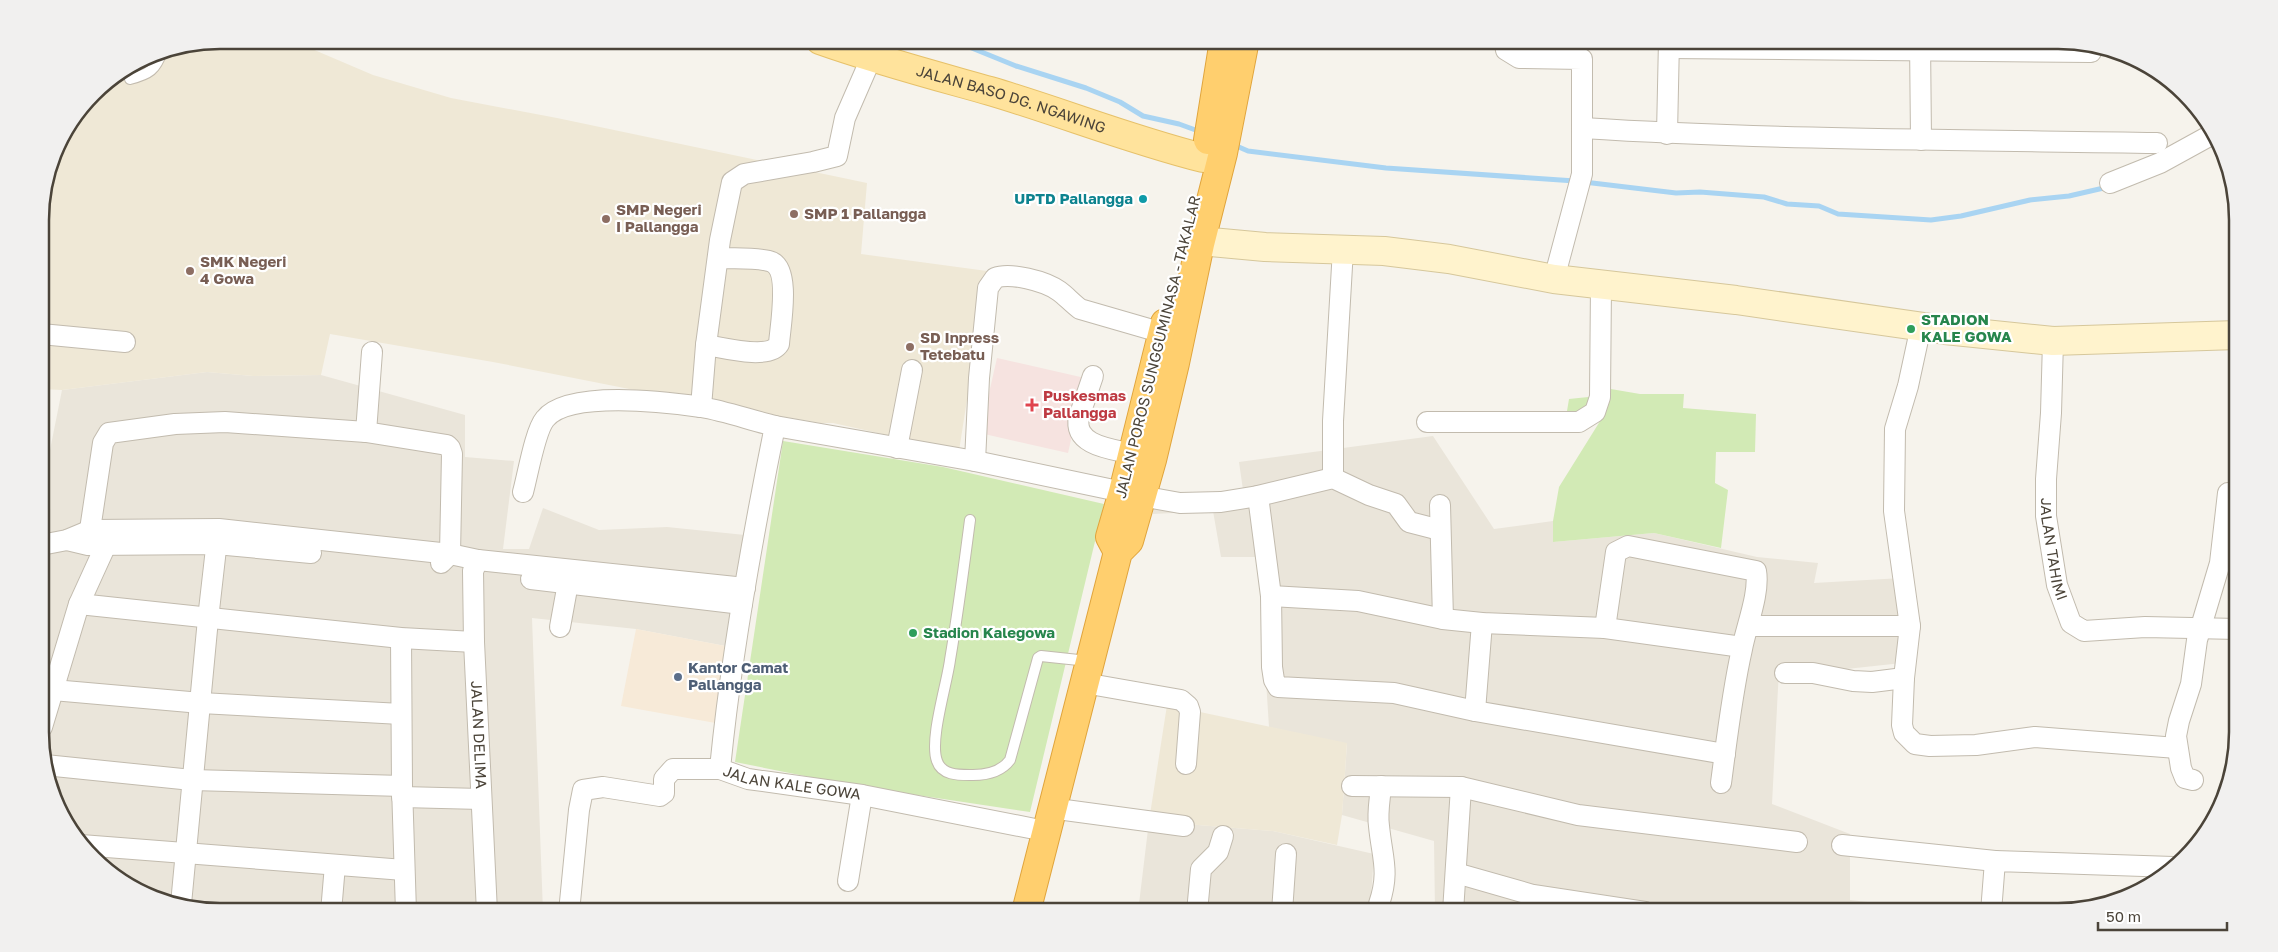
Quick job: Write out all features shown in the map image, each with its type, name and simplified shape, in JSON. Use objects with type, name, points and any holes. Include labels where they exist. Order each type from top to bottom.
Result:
[{"type":"highway","points":[[1214,142],[1223,49]]},
{"type":"highway","points":[[1214,142],[1242,49]]},
{"type":"highway","name":"JALAN POROS SUNGGUMINASA - TAKALAR","points":[[1028,903],[1118,552],[1110,538],[1132,494],[1176,363],[1200,241],[1214,142]]},
{"type":"highway","name":"JALAN POROS SUNGGUMINASA - TAKALAR","points":[[1132,494],[1133,454],[1214,142]]},
{"type":"main road","name":"JALAN BASO DG. NGAWING","points":[[875,49],[991,92],[1105,129],[1214,142]]},
{"type":"street","points":[[702,407],[706,345],[721,231],[732,182],[744,174],[837,156],[845,118],[875,49]]},
{"type":"street","points":[[1506,49],[1519,58],[1582,59],[1581,180],[1554,279]]},
{"type":"street","points":[[1667,134],[1669,49]]},
{"type":"street","points":[[1919,49],[1921,140]]},
{"type":"street","points":[[2005,49],[2090,52]]},
{"type":"street","points":[[1582,128],[1667,134],[2157,143]]},
{"type":"street","points":[[2110,183],[2160,163],[2208,137]]},
{"type":"street","points":[[1200,241],[1265,247],[1384,251],[1449,259],[1554,279],[1736,300],[1920,326],[2054,341],[2229,335]]},
{"type":"street","points":[[1333,478],[1334,412],[1343,249]]},
{"type":"street","points":[[706,345],[764,353],[774,350],[779,344],[783,291],[778,268],[770,261],[718,258]]},
{"type":"street","points":[[975,461],[979,378],[988,288],[995,278],[1009,275],[1046,284],[1061,292],[1080,309],[1163,333]]},
{"type":"street","points":[[1427,422],[1579,422],[1594,412],[1600,397],[1601,285]]},
{"type":"street","points":[[1920,326],[1908,386],[1895,429],[1894,511],[1910,626],[1904,678],[1902,725],[1904,734],[1915,744],[1976,745],[2035,737],[2177,748]]},
{"type":"street","points":[[49,335],[125,342]]},
{"type":"street","name":"JALAN TAHIMI","points":[[2054,341],[2046,479],[2046,516],[2056,585],[2071,623],[2084,631],[2145,627],[2229,629]]},
{"type":"street","points":[[366,432],[372,352]]},
{"type":"street","points":[[897,448],[912,370]]},
{"type":"street","points":[[1093,376],[1079,417],[1078,422],[1081,434],[1087,441],[1094,444],[1133,454]]},
{"type":"street","points":[[524,492],[539,430],[543,420],[552,411],[563,406],[588,401],[621,400],[702,407],[775,426],[975,461],[1180,504],[1221,502],[1258,496],[1333,478],[1369,495],[1396,504],[1410,522],[1440,530]]},
{"type":"street","points":[[49,703],[100,538],[104,443],[110,433],[175,424],[226,422],[366,432],[446,445],[450,448],[452,454],[452,482],[445,559]]},
{"type":"street","name":"JALAN KALE GOWA","points":[[775,426],[758,510],[744,596],[720,769],[748,779],[1048,820],[1184,826]]},
{"type":"street","points":[[2192,780],[2185,778],[2181,768],[2176,736],[2191,684],[2201,629],[2220,563],[2228,493]]},
{"type":"street","points":[[1258,496],[1271,596],[1272,667],[1274,680],[1278,688],[1394,692],[1475,711],[1725,754]]},
{"type":"street","points":[[1440,505],[1443,619]]},
{"type":"street","points":[[49,543],[67,540],[100,538],[217,537],[445,559],[568,583],[666,587]]},
{"type":"street","points":[[182,898],[217,537]]},
{"type":"street","points":[[1605,628],[1616,552],[1628,546],[1756,571],[1750,626],[1742,647],[1721,783]]},
{"type":"street","points":[[476,566],[744,596]]},
{"type":"street","name":"JALAN DELIMA","points":[[476,566],[474,642],[487,903]]},
{"type":"street","points":[[560,627],[568,583]]},
{"type":"street","points":[[1271,596],[1358,602],[1443,619],[1482,623],[1605,628],[1742,647]]},
{"type":"street","points":[[79,604],[401,638],[474,642]]},
{"type":"street","points":[[1475,711],[1482,623]]},
{"type":"street","points":[[1750,626],[1910,626]]},
{"type":"street","points":[[401,638],[402,792],[406,903]]},
{"type":"street","points":[[1087,672],[1181,700],[1188,706],[1190,712],[1186,764]]},
{"type":"street","points":[[1785,673],[1813,673],[1853,681],[1872,682],[1904,678]]},
{"type":"street","points":[[53,690],[200,703],[402,714]]},
{"type":"street","points":[[52,766],[192,780],[402,792],[481,800]]},
{"type":"street","points":[[570,903],[578,810],[583,790],[603,787],[660,796],[664,793],[664,779],[673,768],[720,769]]},
{"type":"street","points":[[1352,786],[1461,787],[1578,815],[1797,842]]},
{"type":"street","points":[[1379,903],[1386,874],[1378,823],[1380,786]]},
{"type":"street","points":[[1454,903],[1461,787]]},
{"type":"street","points":[[848,882],[862,795]]},
{"type":"street","points":[[1198,903],[1201,870],[1218,852],[1223,836]]},
{"type":"street","points":[[1842,845],[1995,861],[2163,867]]},
{"type":"street","points":[[94,848],[404,870]]},
{"type":"street","points":[[1283,903],[1286,854]]},
{"type":"street","points":[[1992,903],[1995,861]]},
{"type":"street","points":[[332,903],[335,865]]},
{"type":"street","points":[[1456,873],[1533,896],[1564,903]]},
{"type":"lane","points":[[130,79],[153,69],[159,60]]},
{"type":"lane","points":[[970,520],[950,662],[935,739],[936,761],[941,768],[957,776],[984,775],[998,771],[1006,766],[1010,760],[1022,721],[1038,658],[1041,656],[1087,672]]},
{"type":"shaded area","points":[[312,49],[373,75],[451,98],[557,118],[867,183],[861,254],[987,271],[959,451],[833,423],[820,423],[730,408],[713,398],[690,401],[493,362],[330,334],[321,375],[253,376],[207,372],[62,390],[49,389],[49,208],[55,175],[66,144],[91,107],[107,91],[125,78],[144,66],[165,58],[197,50]]},
{"type":"shaded area","name":"Puskesmas Pallangga","points":[[997,358],[1085,378],[1068,453],[980,433]]},
{"type":"shaded area","points":[[207,372],[253,376],[321,375],[465,415],[465,457],[514,461],[503,549],[529,549],[543,508],[599,530],[667,527],[745,535],[736,648],[636,629],[532,618],[543,903],[220,903],[197,902],[165,894],[144,886],[107,861],[91,845],[66,808],[52,766],[49,744],[49,455],[62,390]]},
{"type":"shaded area","points":[[1433,436],[1494,529],[1553,521],[1553,542],[1654,533],[1757,557],[1818,563],[1814,583],[1902,578],[1902,663],[1828,671],[1779,669],[1772,804],[1850,834],[1850,900],[1876,903],[1435,903],[1434,841],[1342,815],[1347,744],[1269,727],[1258,557],[1221,557],[1213,511],[1153,514],[1154,495],[1244,497],[1239,462]]},
{"type":"shaded area","name":"Kantor Camat Pallangga","points":[[636,629],[736,648],[721,724],[621,706]]},
{"type":"shaded area","points":[[1167,705],[1347,743],[1342,815],[1337,845],[1273,831],[1149,821]]},
{"type":"shaded area","points":[[1149,821],[1273,831],[1374,854],[1371,903],[1139,903]]},
{"type":"green space","points":[[1605,388],[1640,394],[1684,394],[1683,408],[1756,414],[1755,452],[1716,452],[1715,483],[1728,490],[1721,548],[1654,533],[1553,542],[1553,521],[1559,487],[1602,418],[1566,417],[1569,399],[1598,396]]},
{"type":"green space","name":"Stadion Kalegowa","points":[[783,441],[943,467],[1104,504],[1030,812],[850,785],[735,762]]},
{"type":"waterway","points":[[974,49],[1016,66],[1086,88],[1120,102],[1143,116],[1179,124],[1201,132]]},
{"type":"waterway","points":[[1232,144],[1248,151],[1386,168],[1575,181]]},
{"type":"waterway","points":[[1584,182],[1676,193],[1700,192],[1764,197],[1787,204],[1819,206],[1838,214],[1931,220],[1961,216],[2030,200],[2069,196],[2108,187]]},
{"type":"place","name":"UPTD Pallangga","points":[[1143,199]]},
{"type":"place","name":"SMP 1 Pallangga","points":[[794,214]]},
{"type":"place","name":"SMP Negeri I Pallangga","points":[[606,219]]},
{"type":"place","name":"SMK Negeri 4 Gowa","points":[[190,271]]},
{"type":"place","name":"STADION KALE GOWA","points":[[1911,329]]},
{"type":"place","name":"SD Inpress Tetebatu","points":[[910,347]]},
{"type":"place","name":"Puskesmas Pallangga","points":[[1032,405]]},
{"type":"place","name":"Stadion Kalegowa","points":[[913,633]]},
{"type":"place","name":"Kantor Camat Pallangga","points":[[678,677]]}]
